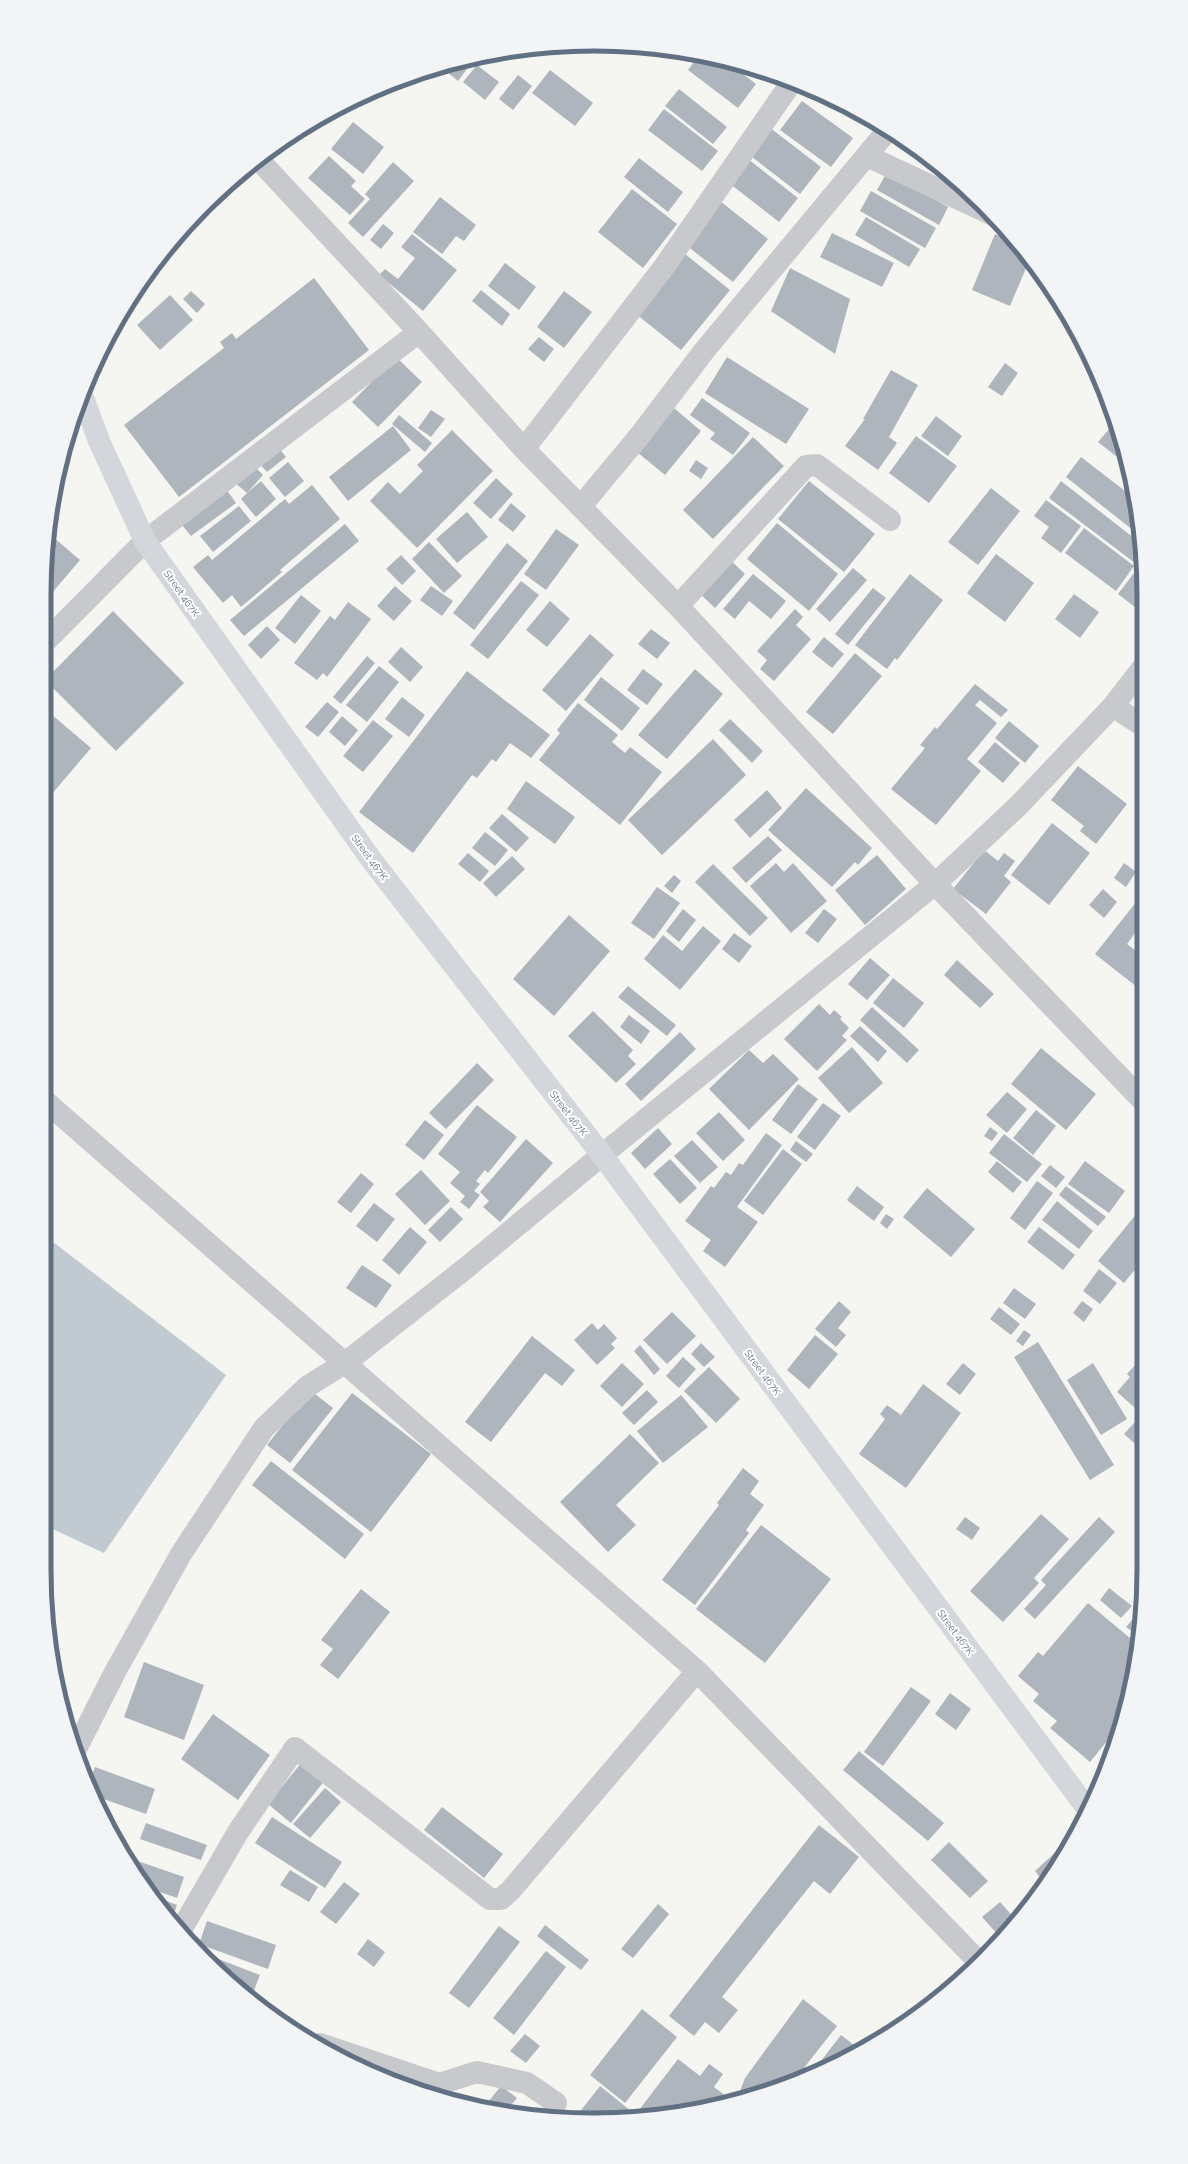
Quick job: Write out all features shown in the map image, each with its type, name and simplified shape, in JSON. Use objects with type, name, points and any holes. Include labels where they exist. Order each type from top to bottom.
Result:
[{"type":"street","points":[[524,449],[664,267],[788,87]]},
{"type":"street","points":[[581,506],[641,434],[704,351],[884,135]]},
{"type":"street","points":[[867,156],[974,207]]},
{"type":"street","points":[[262,164],[419,332],[524,449],[678,606],[935,884],[1137,1095]]},
{"type":"street","points":[[51,636],[145,541],[419,332]]},
{"type":"street","name":"Street 467K","points":[[85,404],[99,441],[145,541],[373,862],[602,1155],[1084,1804]]},
{"type":"street","points":[[678,606],[806,466],[817,465],[890,520]]},
{"type":"street","points":[[79,1743],[115,1672],[181,1554],[264,1428],[308,1386],[345,1363],[466,1268],[602,1155],[935,884],[1018,806],[1113,706],[1137,675]]},
{"type":"street","points":[[1113,706],[1137,722]]},
{"type":"street","points":[[51,1107],[696,1672],[974,1957]]},
{"type":"street","points":[[184,1925],[238,1832],[295,1748],[490,1899],[501,1899],[511,1890],[696,1672]]},
{"type":"street","points":[[346,2053],[439,2084],[477,2072],[527,2083],[556,2103]]},
{"type":"shaded area","points":[[51,1240],[226,1375],[104,1553],[51,1528]]},
{"type":"building","points":[[695,60],[700,61],[740,71],[756,84],[738,108],[688,70]]},
{"type":"building","points":[[477,65],[499,82],[485,100],[463,82]]},
{"type":"building","points":[[469,66],[458,81],[447,72]]},
{"type":"building","points":[[550,70],[593,103],[575,126],[532,93]]},
{"type":"building","points":[[518,75],[532,86],[513,110],[499,99]]},
{"type":"building","points":[[679,89],[727,127],[713,144],[665,106]]},
{"type":"building","points":[[802,101],[853,138],[831,167],[780,130]]},
{"type":"building","points":[[664,109],[718,151],[702,171],[648,130]]},
{"type":"building","points":[[353,122],[384,147],[363,174],[331,149]]},
{"type":"building","points":[[769,127],[821,167],[800,194],[748,154]]},
{"type":"building","points":[[329,156],[356,181],[351,186],[365,199],[350,215],[308,178]]},
{"type":"building","points":[[639,158],[683,192],[668,212],[624,177]]},
{"type":"building","points":[[748,159],[798,198],[779,222],[729,183]]},
{"type":"building","points":[[393,162],[414,181],[363,237],[348,223],[370,199],[365,194]]},
{"type":"building","points":[[887,172],[948,207],[939,225],[877,190]]},
{"type":"building","points":[[632,189],[677,224],[643,268],[598,232]]},
{"type":"building","points":[[871,191],[936,228],[925,248],[860,211]]},
{"type":"building","points":[[440,197],[476,225],[464,241],[456,236],[442,254],[413,232]]},
{"type":"building","points":[[720,201],[768,239],[733,282],[686,245]]},
{"type":"building","points":[[866,217],[920,249],[909,267],[855,235]]},
{"type":"building","points":[[383,224],[394,233],[381,249],[370,240]]},
{"type":"building","points":[[832,233],[894,263],[882,287],[820,257]]},
{"type":"building","points":[[412,234],[457,270],[423,311],[379,275],[385,269],[398,279],[415,258],[401,247]]},
{"type":"building","points":[[995,234],[1004,238],[1027,266],[1010,306],[972,290]]},
{"type":"building","points":[[685,254],[730,290],[681,350],[636,314]]},
{"type":"building","points":[[505,263],[536,287],[519,310],[488,286]]},
{"type":"building","points":[[790,268],[850,299],[835,354],[771,311]]},
{"type":"building","points":[[314,278],[369,350],[179,497],[124,425],[224,348],[220,342],[232,333],[236,339]]},
{"type":"building","points":[[481,290],[510,314],[502,326],[472,301]]},
{"type":"building","points":[[191,291],[205,304],[197,313],[183,299]]},
{"type":"building","points":[[564,291],[592,312],[564,348],[537,327]]},
{"type":"building","points":[[170,295],[193,320],[160,350],[137,325]]},
{"type":"building","points":[[539,337],[554,349],[544,362],[528,349]]},
{"type":"building","points":[[396,357],[422,382],[378,427],[352,402]]},
{"type":"building","points":[[727,357],[809,409],[786,444],[705,393]]},
{"type":"building","points":[[1005,363],[1018,373],[1002,396],[988,387]]},
{"type":"building","points":[[891,370],[918,385],[889,437],[897,443],[878,470],[845,446],[865,419],[863,419]]},
{"type":"building","points":[[702,398],[750,433],[733,455],[710,439],[715,433],[690,415]]},
{"type":"building","points":[[674,408],[701,431],[665,475],[637,452]]},
{"type":"building","points":[[431,410],[445,419],[431,437],[418,428]]},
{"type":"building","points":[[399,415],[432,443],[425,452],[392,424]]},
{"type":"building","points":[[936,416],[962,436],[948,456],[921,436]]},
{"type":"building","points":[[393,426],[411,450],[348,501],[329,477]]},
{"type":"building","points":[[1110,427],[1120,459],[1098,442]]},
{"type":"building","points":[[452,430],[493,471],[417,548],[370,501],[388,482],[400,494],[423,471],[417,465]]},
{"type":"building","points":[[916,436],[957,466],[929,503],[889,473]]},
{"type":"building","points":[[753,437],[784,466],[713,539],[683,510]]},
{"type":"building","points":[[277,446],[286,457],[267,472],[258,462]]},
{"type":"building","points":[[1081,457],[1128,493],[1133,530],[1066,477]]},
{"type":"building","points":[[696,460],[708,468],[701,479],[689,471]]},
{"type":"building","points":[[288,462],[304,481],[285,497],[269,478]]},
{"type":"building","points":[[251,463],[263,475],[247,493],[234,482]]},
{"type":"building","points":[[496,478],[513,494],[491,519],[473,503]]},
{"type":"building","points":[[261,481],[276,499],[256,517],[241,499]]},
{"type":"building","points":[[809,481],[875,534],[844,572],[778,519]]},
{"type":"building","points":[[1061,481],[1134,538],[1136,562],[1135,563],[1049,498]]},
{"type":"building","points":[[312,485],[340,519],[280,570],[282,572],[241,607],[232,595],[223,603],[193,567],[208,555],[212,560],[285,499],[289,504]]},
{"type":"building","points":[[224,486],[236,503],[191,536],[178,520]]},
{"type":"building","points":[[991,488],[1020,511],[978,565],[948,542]]},
{"type":"building","points":[[1046,500],[1081,526],[1061,553],[1041,538],[1049,527],[1034,516]]},
{"type":"building","points":[[511,503],[526,516],[513,532],[498,520]]},
{"type":"building","points":[[239,506],[251,521],[213,552],[200,536]]},
{"type":"building","points":[[467,512],[488,537],[457,563],[436,539]]},
{"type":"building","points":[[777,523],[838,574],[809,611],[747,559]]},
{"type":"building","points":[[345,524],[359,541],[244,636],[230,620]]},
{"type":"building","points":[[1084,528],[1134,566],[1116,591],[1065,553]]},
{"type":"building","points":[[556,529],[579,545],[546,590],[524,574]]},
{"type":"building","points":[[54,538],[80,560],[51,594]]},
{"type":"building","points":[[429,542],[462,576],[444,593],[412,559]]},
{"type":"building","points":[[507,543],[528,561],[474,630],[453,613]]},
{"type":"building","points":[[996,554],[1034,583],[1005,622],[967,593]]},
{"type":"building","points":[[401,555],[416,571],[402,585],[386,569]]},
{"type":"building","points":[[726,556],[745,574],[715,608],[695,589]]},
{"type":"building","points":[[853,568],[867,580],[830,622],[816,609]]},
{"type":"building","points":[[1134,573],[1136,575],[1137,609],[1118,594]]},
{"type":"building","points":[[753,574],[786,601],[771,619],[749,601],[735,619],[723,609]]},
{"type":"building","points":[[910,574],[943,600],[897,660],[895,658],[887,669],[855,645]]},
{"type":"building","points":[[521,581],[539,595],[488,659],[470,645]]},
{"type":"building","points":[[395,586],[412,601],[394,621],[377,606]]},
{"type":"building","points":[[431,586],[453,601],[442,616],[420,600]]},
{"type":"building","points":[[873,588],[886,598],[848,645],[835,634]]},
{"type":"building","points":[[1074,594],[1099,612],[1080,638],[1055,619]]},
{"type":"building","points":[[301,595],[321,611],[295,644],[275,628]]},
{"type":"building","points":[[550,601],[570,619],[547,647],[526,630]]},
{"type":"building","points":[[348,602],[371,619],[327,677],[323,673],[317,680],[294,663],[330,616],[335,620]]},
{"type":"building","points":[[795,609],[803,617],[796,625],[811,639],[774,681],[760,669],[767,660],[757,651]]},
{"type":"building","points":[[113,611],[184,683],[116,751],[51,686],[51,674]]},
{"type":"building","points":[[267,626],[280,640],[261,659],[248,645]]},
{"type":"building","points":[[651,629],[670,643],[657,659],[638,644]]},
{"type":"building","points":[[590,634],[614,655],[566,711],[542,690]]},
{"type":"building","points":[[824,637],[844,654],[832,668],[812,652]]},
{"type":"building","points":[[401,647],[423,667],[410,682],[388,662]]},
{"type":"building","points":[[855,653],[882,676],[833,734],[806,712]]},
{"type":"building","points":[[367,656],[375,663],[341,704],[333,697]]},
{"type":"building","points":[[379,666],[399,682],[367,722],[346,705]]},
{"type":"building","points":[[643,669],[663,684],[647,705],[627,690]]},
{"type":"building","points":[[695,669],[723,694],[667,759],[638,735]]},
{"type":"building","points":[[467,671],[550,735],[531,758],[510,743],[496,762],[492,759],[477,778],[472,775],[413,853],[359,812]]},
{"type":"building","points":[[601,677],[640,708],[622,731],[584,700]]},
{"type":"building","points":[[975,684],[1008,710],[1001,717],[980,700],[975,705],[997,723],[967,759],[981,771],[936,825],[891,789],[925,748],[920,745],[935,727],[937,729]]},
{"type":"building","points":[[402,697],[425,715],[409,737],[385,719]]},
{"type":"building","points":[[327,702],[339,712],[318,737],[305,727]]},
{"type":"building","points":[[578,703],[618,735],[612,742],[625,753],[630,747],[662,772],[620,825],[539,760],[560,733],[557,730]]},
{"type":"building","points":[[51,714],[91,748],[51,795]]},
{"type":"building","points":[[342,716],[358,730],[345,746],[329,732]]},
{"type":"building","points":[[730,719],[763,751],[752,763],[719,730]]},
{"type":"building","points":[[373,720],[393,736],[363,772],[343,756]]},
{"type":"building","points":[[1009,721],[1039,746],[1025,763],[995,738]]},
{"type":"building","points":[[713,739],[746,775],[662,855],[628,820]]},
{"type":"building","points":[[995,742],[1020,763],[1003,783],[978,762]]},
{"type":"building","points":[[1078,766],[1127,804],[1096,844],[1080,831],[1084,826],[1051,800]]},
{"type":"building","points":[[526,781],[575,817],[555,844],[507,809]]},
{"type":"building","points":[[806,788],[872,848],[858,865],[855,862],[832,887],[768,830]]},
{"type":"building","points":[[767,790],[782,808],[750,838],[734,820]]},
{"type":"building","points":[[502,814],[529,838],[516,852],[489,828]]},
{"type":"building","points":[[1052,823],[1090,853],[1049,905],[1011,875]]},
{"type":"building","points":[[485,832],[508,850],[495,866],[472,848]]},
{"type":"building","points":[[768,836],[782,850],[746,883],[732,868]]},
{"type":"building","points":[[984,850],[998,861],[1004,853],[1015,861],[1004,876],[1011,882],[986,914],[953,889]]},
{"type":"building","points":[[468,853],[489,871],[480,882],[458,864]]},
{"type":"building","points":[[877,855],[906,889],[865,925],[835,890]]},
{"type":"building","points":[[512,856],[525,869],[496,897],[483,883]]},
{"type":"building","points":[[776,863],[784,872],[793,863],[827,901],[791,933],[750,886]]},
{"type":"building","points":[[1124,863],[1136,872],[1126,887],[1114,878]]},
{"type":"building","points":[[713,864],[768,918],[750,936],[695,882]]},
{"type":"building","points":[[674,875],[681,881],[672,893],[664,886]]},
{"type":"building","points":[[657,887],[680,903],[654,939],[631,923]]},
{"type":"building","points":[[1103,889],[1117,902],[1104,918],[1089,905]]},
{"type":"building","points":[[1137,901],[1137,930],[1127,944],[1137,952],[1137,987],[1095,954]]},
{"type":"building","points":[[683,909],[696,920],[679,942],[666,931]]},
{"type":"building","points":[[824,909],[837,919],[818,943],[805,933]]},
{"type":"building","points":[[569,915],[610,951],[554,1016],[513,979]]},
{"type":"building","points":[[703,926],[721,941],[680,990],[644,959],[663,935],[682,951]]},
{"type":"building","points":[[734,933],[752,946],[739,963],[722,949]]},
{"type":"building","points":[[870,958],[890,975],[867,1000],[848,984]]},
{"type":"building","points":[[957,960],[994,994],[980,1008],[944,975]]},
{"type":"building","points":[[893,978],[924,1003],[904,1028],[873,1003]]},
{"type":"building","points":[[628,986],[676,1025],[667,1036],[618,997]]},
{"type":"building","points":[[819,1004],[830,1015],[834,1010],[842,1017],[840,1019],[849,1028],[842,1036],[847,1040],[817,1071],[784,1039]]},
{"type":"building","points":[[872,1007],[919,1050],[907,1063],[860,1020]]},
{"type":"building","points":[[593,1011],[633,1050],[628,1056],[636,1064],[616,1083],[568,1036]]},
{"type":"building","points":[[629,1015],[650,1031],[641,1044],[620,1027]]},
{"type":"building","points":[[860,1026],[887,1051],[878,1062],[850,1036]]},
{"type":"building","points":[[680,1032],[696,1049],[641,1101],[625,1084]]},
{"type":"building","points":[[852,1047],[883,1083],[849,1113],[818,1078]]},
{"type":"building","points":[[1041,1048],[1096,1094],[1066,1130],[1011,1084]]},
{"type":"building","points":[[749,1050],[763,1063],[773,1054],[799,1079],[749,1130],[709,1089]]},
{"type":"building","points":[[477,1063],[494,1080],[446,1129],[429,1113]]},
{"type":"building","points":[[798,1084],[818,1099],[791,1134],[772,1120]]},
{"type":"building","points":[[1007,1092],[1027,1109],[1007,1133],[986,1115]]},
{"type":"building","points":[[823,1103],[841,1116],[815,1150],[797,1137]]},
{"type":"building","points":[[477,1105],[517,1137],[488,1173],[485,1170],[476,1181],[480,1184],[474,1191],[480,1195],[469,1209],[460,1202],[465,1196],[450,1183],[460,1172],[438,1154]]},
{"type":"building","points":[[1036,1110],[1056,1126],[1033,1155],[1013,1138]]},
{"type":"building","points":[[719,1112],[745,1140],[723,1161],[696,1133]]},
{"type":"building","points":[[425,1120],[444,1135],[424,1160],[405,1145]]},
{"type":"building","points":[[990,1127],[998,1133],[992,1141],[984,1136]]},
{"type":"building","points":[[658,1128],[672,1144],[645,1169],[631,1153]]},
{"type":"building","points":[[766,1133],[782,1145],[737,1207],[758,1222],[725,1267],[703,1251],[711,1240],[685,1221],[711,1186],[714,1188],[726,1172],[731,1175],[739,1163],[743,1165]]},
{"type":"building","points":[[1004,1134],[1042,1164],[1027,1182],[989,1153]]},
{"type":"building","points":[[526,1139],[553,1163],[500,1222],[483,1207],[489,1201],[480,1192]]},
{"type":"building","points":[[692,1140],[718,1167],[700,1183],[674,1156]]},
{"type":"building","points":[[796,1141],[813,1154],[806,1162],[790,1150]]},
{"type":"building","points":[[783,1149],[802,1164],[763,1215],[744,1201]]},
{"type":"building","points":[[670,1159],[697,1188],[680,1204],[653,1174]]},
{"type":"building","points":[[997,1161],[1022,1182],[1013,1193],[988,1172]]},
{"type":"building","points":[[1085,1161],[1125,1191],[1109,1213],[1068,1184]]},
{"type":"building","points":[[1050,1165],[1065,1177],[1056,1188],[1041,1176]]},
{"type":"building","points":[[421,1170],[450,1201],[425,1225],[395,1194]]},
{"type":"building","points":[[361,1173],[374,1184],[351,1213],[337,1202]]},
{"type":"building","points":[[1037,1181],[1053,1193],[1025,1230],[1010,1218]]},
{"type":"building","points":[[857,1186],[884,1207],[874,1221],[847,1200]]},
{"type":"building","points":[[1066,1186],[1106,1217],[1098,1226],[1059,1195]]},
{"type":"building","points":[[927,1188],[975,1229],[951,1257],[903,1217]]},
{"type":"building","points":[[1057,1201],[1093,1231],[1079,1249],[1042,1220]]},
{"type":"building","points":[[374,1203],[395,1219],[377,1242],[356,1226]]},
{"type":"building","points":[[451,1207],[463,1219],[440,1242],[428,1230]]},
{"type":"building","points":[[1137,1213],[1137,1267],[1124,1283],[1098,1261]]},
{"type":"building","points":[[886,1214],[894,1219],[887,1229],[880,1223]]},
{"type":"building","points":[[410,1227],[427,1242],[399,1275],[382,1260]]},
{"type":"building","points":[[1039,1227],[1075,1255],[1063,1270],[1027,1242]]},
{"type":"building","points":[[362,1265],[392,1285],[376,1308],[346,1288]]},
{"type":"building","points":[[1099,1269],[1117,1283],[1100,1304],[1083,1291]]},
{"type":"building","points":[[1014,1288],[1036,1304],[1025,1319],[1003,1303]]},
{"type":"building","points":[[839,1301],[851,1312],[838,1328],[846,1335],[836,1347],[815,1329]]},
{"type":"building","points":[[1082,1301],[1093,1309],[1084,1322],[1073,1313]]},
{"type":"building","points":[[999,1307],[1020,1324],[1011,1335],[990,1319]]},
{"type":"building","points":[[672,1312],[696,1336],[667,1364],[643,1340]]},
{"type":"building","points":[[592,1323],[598,1330],[604,1324],[617,1338],[611,1344],[615,1348],[597,1365],[574,1340]]},
{"type":"building","points":[[1024,1330],[1031,1335],[1023,1346],[1016,1341]]},
{"type":"building","points":[[815,1335],[838,1354],[809,1389],[787,1370]]},
{"type":"building","points":[[532,1336],[575,1370],[562,1386],[545,1373],[491,1442],[465,1422]]},
{"type":"building","points":[[1038,1342],[1114,1465],[1090,1480],[1014,1357]]},
{"type":"building","points":[[701,1343],[715,1357],[704,1367],[691,1354]]},
{"type":"building","points":[[640,1345],[660,1369],[654,1375],[634,1351]]},
{"type":"building","points":[[683,1357],[696,1369],[679,1388],[666,1376]]},
{"type":"building","points":[[622,1363],[644,1384],[622,1407],[600,1386]]},
{"type":"building","points":[[963,1363],[976,1374],[960,1395],[946,1384]]},
{"type":"building","points":[[1093,1363],[1127,1419],[1101,1435],[1067,1380]]},
{"type":"building","points":[[1137,1363],[1137,1410],[1117,1392],[1130,1377],[1127,1374]]},
{"type":"building","points":[[709,1367],[740,1399],[716,1423],[684,1391]]},
{"type":"building","points":[[923,1384],[961,1413],[906,1488],[859,1454],[885,1419],[880,1414],[887,1405],[901,1415]]},
{"type":"building","points":[[310,1390],[333,1408],[290,1463],[267,1445]]},
{"type":"building","points":[[647,1390],[658,1402],[634,1425],[622,1413]]},
{"type":"building","points":[[352,1393],[431,1454],[371,1532],[292,1470]]},
{"type":"building","points":[[681,1395],[708,1427],[663,1463],[637,1431]]},
{"type":"building","points":[[1137,1420],[1137,1446],[1124,1434]]},
{"type":"building","points":[[630,1434],[659,1463],[616,1505],[636,1525],[608,1552],[560,1502]]},
{"type":"building","points":[[271,1461],[364,1534],[345,1559],[252,1485]]},
{"type":"building","points":[[743,1468],[759,1481],[750,1494],[764,1505],[746,1530],[749,1533],[695,1605],[662,1580],[719,1505],[717,1503]]},
{"type":"building","points":[[1041,1514],[1069,1539],[1034,1578],[1039,1583],[1003,1622],[970,1591]]},
{"type":"building","points":[[965,1517],[980,1528],[972,1540],[956,1529]]},
{"type":"building","points":[[1099,1517],[1115,1532],[1035,1619],[1024,1609],[1046,1585],[1041,1580]]},
{"type":"building","points":[[761,1525],[831,1579],[765,1663],[696,1609]]},
{"type":"building","points":[[1109,1588],[1132,1606],[1121,1618],[1100,1600]]},
{"type":"building","points":[[361,1589],[390,1612],[338,1679],[320,1665],[333,1649],[321,1640]]},
{"type":"building","points":[[1088,1603],[1132,1640],[1127,1676],[1110,1737],[1090,1762],[1050,1728],[1057,1721],[1033,1701],[1039,1694],[1018,1676],[1038,1652],[1043,1656]]},
{"type":"building","points":[[1135,1617],[1133,1632],[1126,1627]]},
{"type":"building","points":[[144,1662],[204,1685],[184,1740],[124,1717]]},
{"type":"building","points":[[911,1687],[931,1701],[883,1766],[864,1752]]},
{"type":"building","points":[[950,1693],[971,1709],[956,1730],[935,1714]]},
{"type":"building","points":[[213,1714],[270,1755],[238,1800],[181,1759]]},
{"type":"building","points":[[859,1751],[944,1823],[928,1841],[843,1770]]},
{"type":"building","points":[[302,1762],[325,1780],[291,1823],[268,1804]]},
{"type":"building","points":[[95,1767],[155,1789],[146,1814],[102,1798],[91,1776]]},
{"type":"building","points":[[325,1788],[341,1802],[310,1838],[293,1824]]},
{"type":"building","points":[[442,1807],[503,1854],[484,1878],[424,1830]]},
{"type":"building","points":[[272,1817],[342,1862],[325,1888],[255,1843]]},
{"type":"building","points":[[146,1823],[207,1845],[201,1860],[140,1839]]},
{"type":"building","points":[[819,1825],[859,1857],[830,1894],[814,1881],[722,1997],[738,2010],[719,2033],[705,2022],[694,2036],[669,2016]]},
{"type":"building","points":[[949,1842],[988,1881],[970,1898],[931,1860]]},
{"type":"building","points":[[1060,1848],[1041,1878],[1035,1871]]},
{"type":"building","points":[[136,1860],[184,1877],[177,1898],[156,1890]]},
{"type":"building","points":[[290,1870],[318,1887],[309,1902],[280,1885]]},
{"type":"building","points":[[344,1882],[360,1894],[336,1924],[320,1912]]},
{"type":"building","points":[[162,1899],[177,1905],[174,1914]]},
{"type":"building","points":[[1000,1902],[1012,1916],[997,1934],[982,1917]]},
{"type":"building","points":[[658,1904],[669,1914],[633,1958],[621,1949]]},
{"type":"building","points":[[207,1921],[276,1945],[268,1969],[202,1945],[199,1943]]},
{"type":"building","points":[[545,1925],[589,1960],[581,1970],[537,1936]]},
{"type":"building","points":[[499,1926],[520,1942],[469,2008],[449,1993]]},
{"type":"building","points":[[368,1939],[385,1952],[374,1967],[357,1954]]},
{"type":"building","points":[[546,1951],[566,1967],[514,2035],[493,2018]]},
{"type":"building","points":[[213,1957],[260,1975],[253,1993]]},
{"type":"building","points":[[803,1999],[837,2026],[800,2073],[739,2093],[745,2078]]},
{"type":"building","points":[[642,2009],[677,2037],[625,2103],[590,2075]]},
{"type":"building","points":[[525,2034],[540,2046],[526,2063],[510,2051]]},
{"type":"building","points":[[841,2035],[855,2046],[834,2057],[818,2064]]},
{"type":"building","points":[[678,2059],[700,2076],[709,2064],[723,2074],[714,2087],[726,2096],[700,2103],[639,2110]]},
{"type":"building","points":[[501,2086],[517,2098],[510,2106],[487,2103]]},
{"type":"building","points":[[600,2086],[631,2111],[630,2112],[579,2113]]}]
